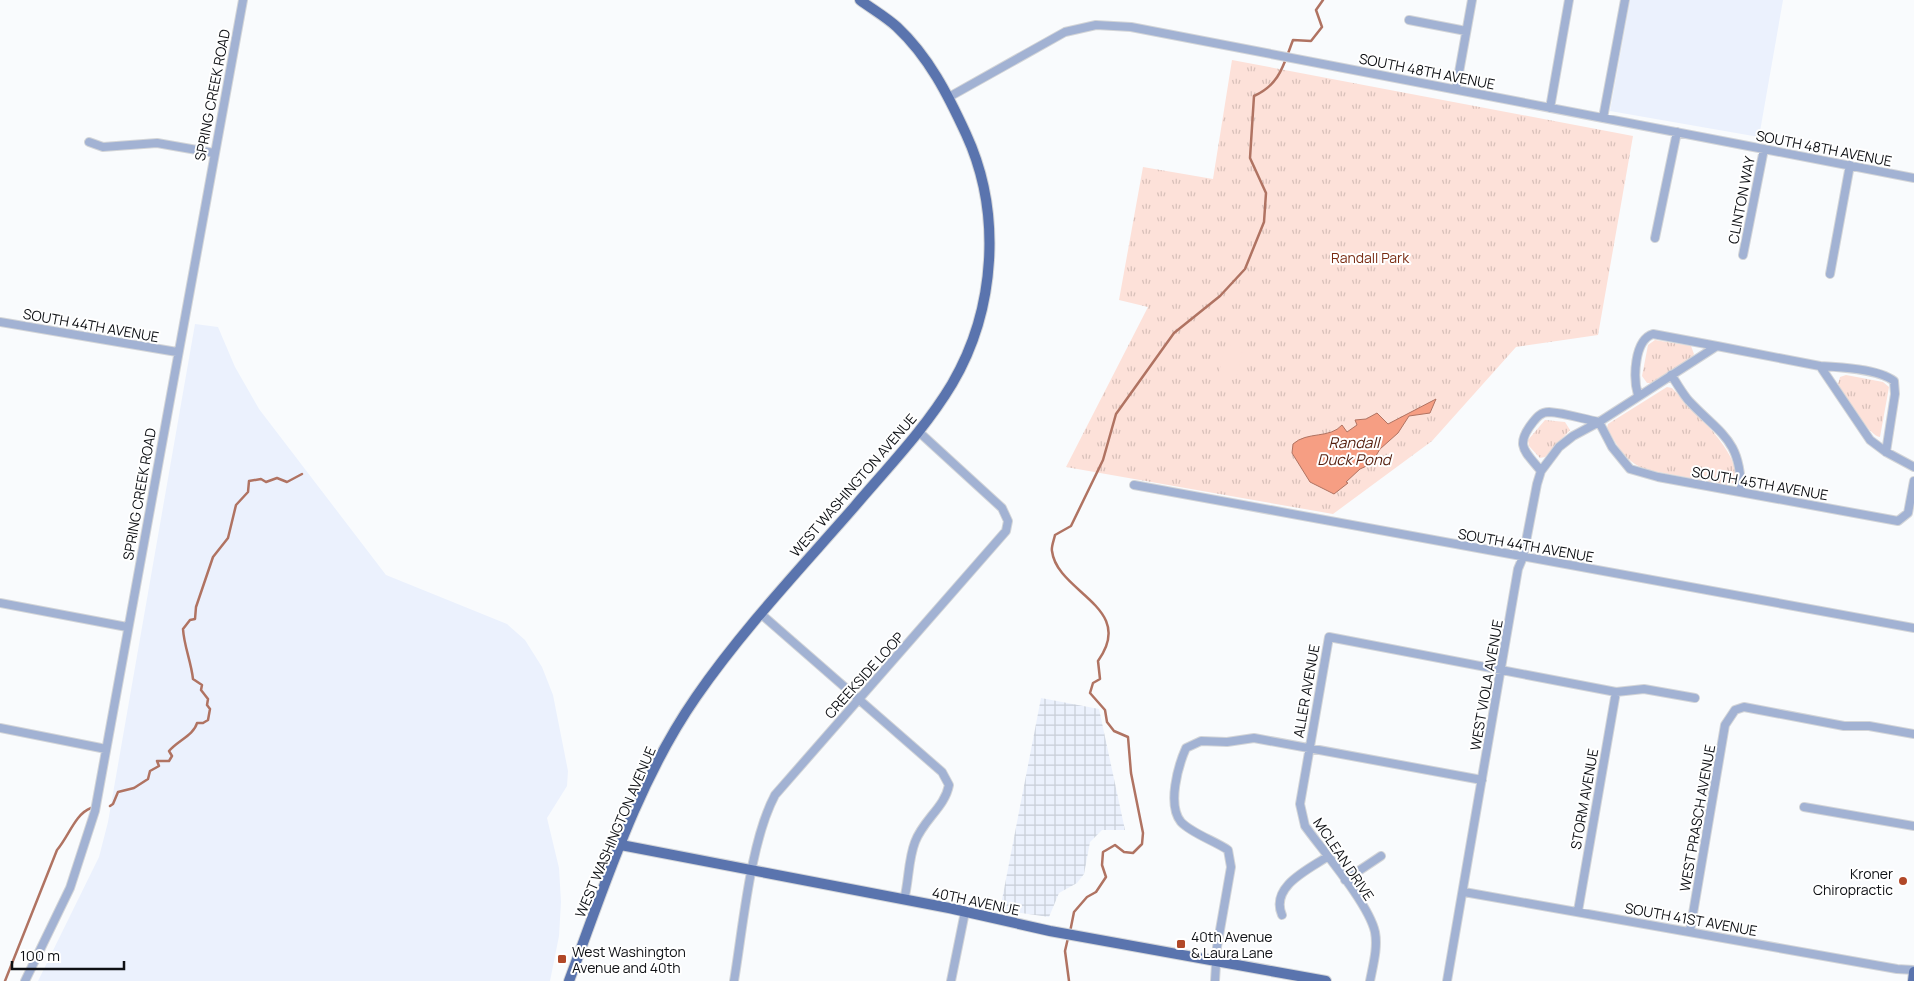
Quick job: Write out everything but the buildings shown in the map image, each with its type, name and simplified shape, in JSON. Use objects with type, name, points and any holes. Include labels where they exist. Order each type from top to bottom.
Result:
[{"type":"main road","name":"WEST WASHINGTON AVENUE","points":[[569,981],[621,845],[658,760],[694,698],[731,648],[919,432],[953,382],[976,330],[990,263],[990,236],[983,180],[973,150],[949,97],[930,65],[897,27],[860,0]]},
{"type":"main road","name":"40TH AVENUE","points":[[621,845],[966,912],[1074,936],[1326,981]]},
{"type":"main road","points":[[1913,981],[1914,971]]},
{"type":"street","name":"SPRING CREEK ROAD","points":[[25,981],[60,910],[78,867],[95,811],[177,352],[244,0]]},
{"type":"street","points":[[1456,89],[1472,0]]},
{"type":"street","points":[[1550,108],[1569,0]]},
{"type":"street","points":[[1603,118],[1625,0]]},
{"type":"street","points":[[1409,20],[1466,32]]},
{"type":"street","name":"SOUTH 48TH AVENUE","points":[[949,97],[1065,32],[1096,25],[1131,27],[1914,178]]},
{"type":"street","points":[[1656,238],[1677,132]]},
{"type":"street","points":[[88,142],[103,146],[157,143],[214,153]]},
{"type":"street","name":"CLINTON WAY","points":[[1743,255],[1764,149]]},
{"type":"street","points":[[1830,274],[1850,165]]},
{"type":"street","name":"SOUTH 44TH AVENUE","points":[[0,322],[177,352]]},
{"type":"street","points":[[1638,395],[1635,380],[1641,343],[1644,338],[1653,334],[1820,366],[1842,367],[1882,375],[1894,381],[1895,394],[1886,452]]},
{"type":"street","name":"WEST VIOLA AVENUE","points":[[1447,981],[1464,892],[1518,569],[1523,557],[1536,484],[1541,471],[1559,447],[1573,436],[1599,422],[1638,395],[1717,346]]},
{"type":"street","points":[[1820,366],[1870,440],[1886,452],[1914,467]]},
{"type":"street","points":[[1671,374],[1688,400],[1730,442],[1738,460],[1741,492]]},
{"type":"street","points":[[1541,471],[1522,447],[1523,434],[1539,415],[1549,412],[1599,422]]},
{"type":"street","name":"SOUTH 45TH AVENUE","points":[[1599,422],[1612,447],[1630,469],[1658,477],[1898,521],[1908,513],[1914,481]]},
{"type":"street","name":"CREEKSIDE LOOP","points":[[734,981],[752,871],[768,808],[775,795],[1006,532],[1008,521],[1002,508],[919,432]]},
{"type":"street","name":"SOUTH 44TH AVENUE","points":[[1134,484],[1914,628]]},
{"type":"street","points":[[0,603],[127,627]]},
{"type":"street","points":[[761,614],[942,772],[949,785],[944,800],[925,821],[914,843],[904,900]]},
{"type":"street","name":"ALLER AVENUE","points":[[1309,749],[1329,637],[1502,670]]},
{"type":"street","points":[[1502,670],[1616,692],[1644,689],[1695,698]]},
{"type":"street","name":"STORM AVENUE","points":[[1578,911],[1616,692]]},
{"type":"street","name":"WEST PRASCH AVENUE","points":[[1690,931],[1725,725],[1735,710],[1744,707],[1844,726],[1869,726],[1914,734]]},
{"type":"street","points":[[0,728],[106,749]]},
{"type":"street","points":[[1215,981],[1217,947],[1231,867],[1228,850],[1181,822],[1175,808],[1177,769],[1186,748],[1200,741],[1227,742],[1254,738],[1482,780]]},
{"type":"street","name":"MCLEAN DRIVE","points":[[1309,749],[1300,804],[1301,816],[1327,857],[1345,880],[1367,915],[1375,932],[1376,944],[1370,981]]},
{"type":"street","points":[[1804,807],[1914,826]]},
{"type":"street","points":[[1345,880],[1381,856]]},
{"type":"street","points":[[1282,915],[1278,906],[1281,893],[1291,881],[1327,857]]},
{"type":"street","name":"SOUTH 41ST AVENUE","points":[[1464,892],[1914,971]]},
{"type":"street","points":[[951,981],[966,912]]},
{"type":"shaded area","points":[[1630,0],[1783,0],[1759,137],[1610,111]]},
{"type":"shaded area","points":[[195,324],[218,327],[235,367],[259,409],[386,575],[507,624],[525,640],[542,667],[553,695],[568,771],[567,786],[547,818],[559,868],[561,902],[559,936],[550,981],[38,981],[99,857],[108,822]]},
{"type":"shaded area","points":[[1041,698],[1099,709],[1125,830],[1102,830],[1090,842],[1084,874],[1077,883],[1059,893],[1049,917],[1000,910]]},
{"type":"green space","name":"Randall Park","points":[[1232,60],[1633,136],[1598,335],[1516,347],[1432,441],[1333,514],[1066,467],[1148,307],[1119,300],[1143,167],[1213,179]]},
{"type":"green space","points":[[1655,340],[1691,346],[1694,354],[1651,383],[1647,383],[1642,376],[1648,345]]},
{"type":"green space","points":[[1226,344],[1243,348],[1236,379],[1218,376]]},
{"type":"green space","points":[[1846,375],[1883,382],[1889,387],[1880,437],[1864,423],[1838,384],[1840,377]]},
{"type":"green space","points":[[1667,387],[1672,388],[1690,406],[1725,447],[1736,473],[1733,483],[1727,485],[1648,470],[1640,467],[1623,454],[1607,428],[1608,424]]},
{"type":"green space","points":[[1545,420],[1565,422],[1570,430],[1545,457],[1540,458],[1529,446],[1528,440]]},
{"type":"water","name":"Randall Duck Pond","points":[[1436,399],[1430,413],[1409,416],[1398,433],[1380,449],[1371,464],[1360,469],[1346,482],[1348,483],[1334,494],[1310,482],[1292,453],[1293,444],[1299,440],[1331,432],[1342,425],[1347,432],[1357,425],[1355,420],[1366,419],[1377,413],[1388,424]]},
{"type":"waterway","points":[[1070,932],[1074,912],[1087,897],[1096,892],[1106,877],[1102,865],[1103,852],[1115,845],[1124,852],[1133,853],[1142,844],[1143,833],[1131,773],[1128,737],[1114,731],[1107,722],[1105,710],[1090,693],[1093,683],[1100,679],[1098,661],[1107,642],[1108,627],[1102,614],[1092,602],[1057,566],[1052,545],[1055,535],[1071,526],[1103,460],[1116,414],[1174,333],[1220,296],[1245,269],[1264,222],[1266,193],[1250,158],[1254,96],[1270,86],[1280,73],[1293,40],[1311,41],[1322,27],[1316,10],[1323,0]]},
{"type":"waterway","points":[[110,806],[113,804],[118,792],[134,788],[148,779],[150,771],[159,766],[157,761],[169,761],[172,756],[169,751],[172,747],[189,734],[197,723],[203,723],[208,720],[210,709],[207,705],[208,699],[201,690],[202,685],[193,679],[183,629],[190,620],[195,619],[196,607],[213,557],[228,538],[236,505],[248,492],[249,481],[261,479],[266,482],[277,478],[287,482],[302,474]]},
{"type":"waterway","points":[[5,981],[57,850],[76,820],[91,808]]},
{"type":"waterway","points":[[1068,938],[1065,951],[1069,981]]},
{"type":"place","name":"Kroner Chiropractic","points":[[1903,881]]},
{"type":"place","name":"40th Avenue & Laura Lane","points":[[1181,944]]},
{"type":"place","name":"West Washington Avenue and 40th","points":[[562,959]]}]
